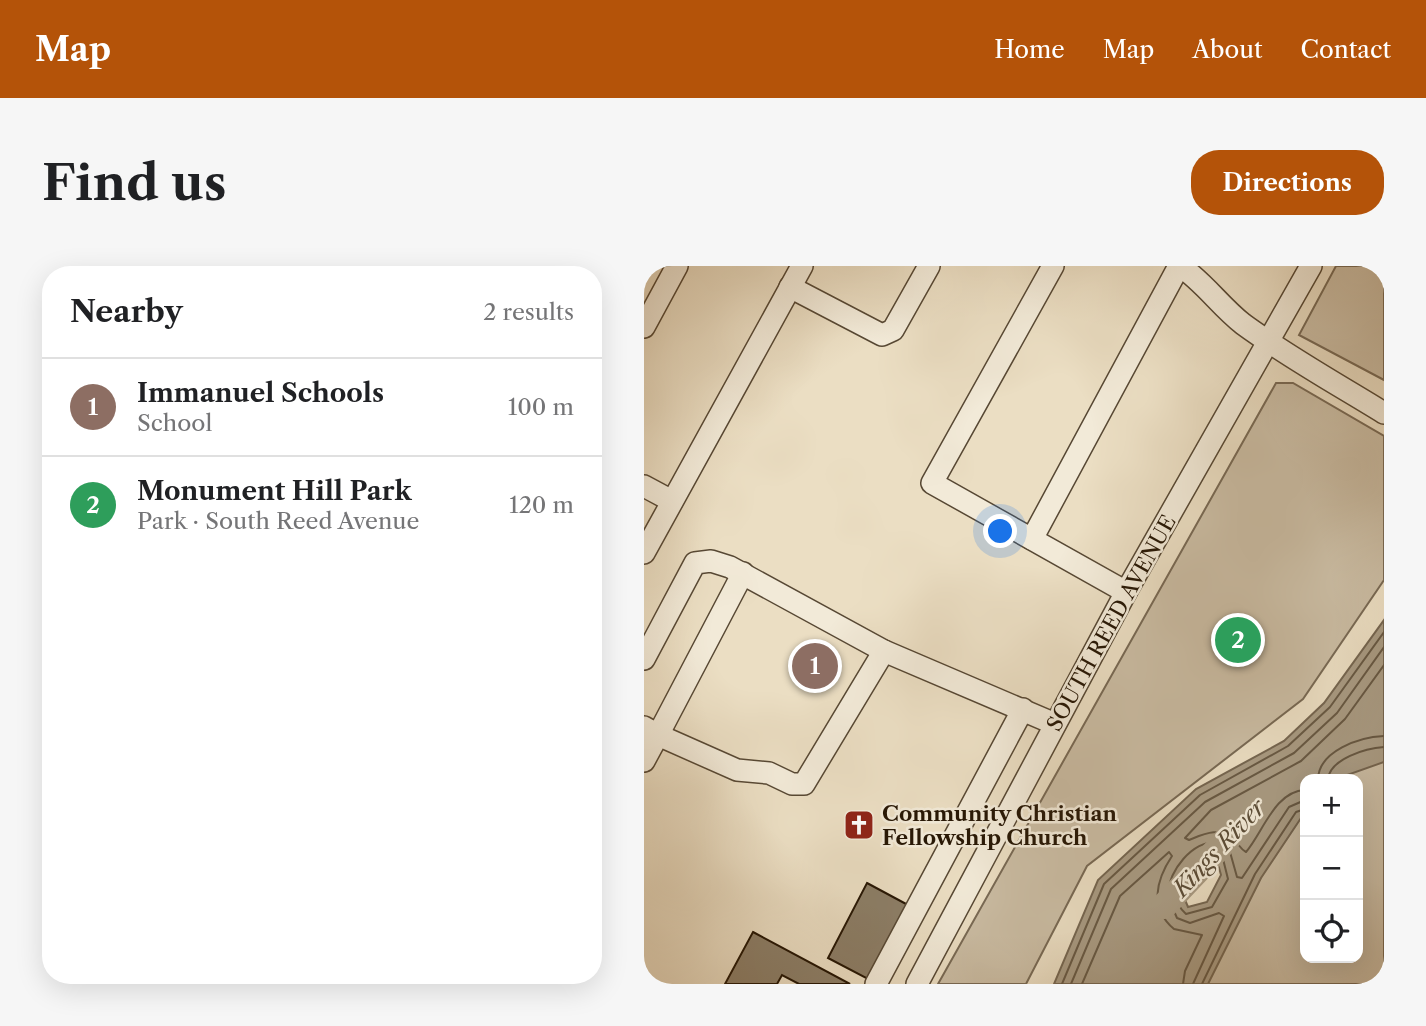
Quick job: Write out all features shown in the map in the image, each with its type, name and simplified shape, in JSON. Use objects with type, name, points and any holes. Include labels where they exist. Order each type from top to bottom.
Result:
[{"type":"street","points":[[644,327],[677,266]]},
{"type":"street","points":[[644,553],[802,266]]},
{"type":"street","points":[[790,287],[882,335],[894,330],[929,266]]},
{"type":"street","points":[[1053,266],[932,483],[1126,592]]},
{"type":"street","points":[[1032,539],[1180,266],[1198,278],[1231,314],[1270,343],[1384,413]]},
{"type":"street","name":"SOUTH REED AVENUE","points":[[917,984],[1126,592],[1270,343],[1311,266]]},
{"type":"street","points":[[644,486],[672,501]]},
{"type":"street","points":[[644,659],[695,563],[711,561],[743,573],[884,651],[1055,724]]},
{"type":"street","points":[[644,761],[651,731],[743,573]]},
{"type":"street","points":[[651,731],[737,770],[769,773],[792,785],[804,784],[884,651]]},
{"type":"street","points":[[876,984],[1023,709]]},
{"type":"shaded area","points":[[1336,266],[1384,266],[1384,380],[1299,335]]},
{"type":"shaded area","points":[[1276,383],[1293,383],[1384,436],[1384,580],[1303,699],[1087,866],[1026,984],[938,984]]},
{"type":"shaded area","points":[[1384,760],[1384,984],[1205,984],[1261,877],[1300,815],[1300,963],[1363,963],[1363,774],[1348,774]]},
{"type":"water","points":[[1384,620],[1384,762],[1350,774],[1300,774],[1300,820],[1261,878],[1208,984],[1054,984],[1098,880],[1196,789],[1284,741],[1324,703]],"holes":[[[1216,857],[1221,875],[1207,902],[1188,907],[1183,895],[1194,871]]]},
{"type":"building","points":[[867,883],[908,905],[868,979],[828,958]]},
{"type":"building","points":[[753,932],[850,984],[799,984],[782,975],[777,984],[725,984]]},
{"type":"waterway","name":"Kings River","points":[[1164,906],[1231,835]]},
{"type":"place","name":"Monument Hill Park","points":[[1238,640]]},
{"type":"place","name":"Immanuel Schools","points":[[815,666]]},
{"type":"place","name":"Community Christian Fellowship Church","points":[[859,825]]}]
